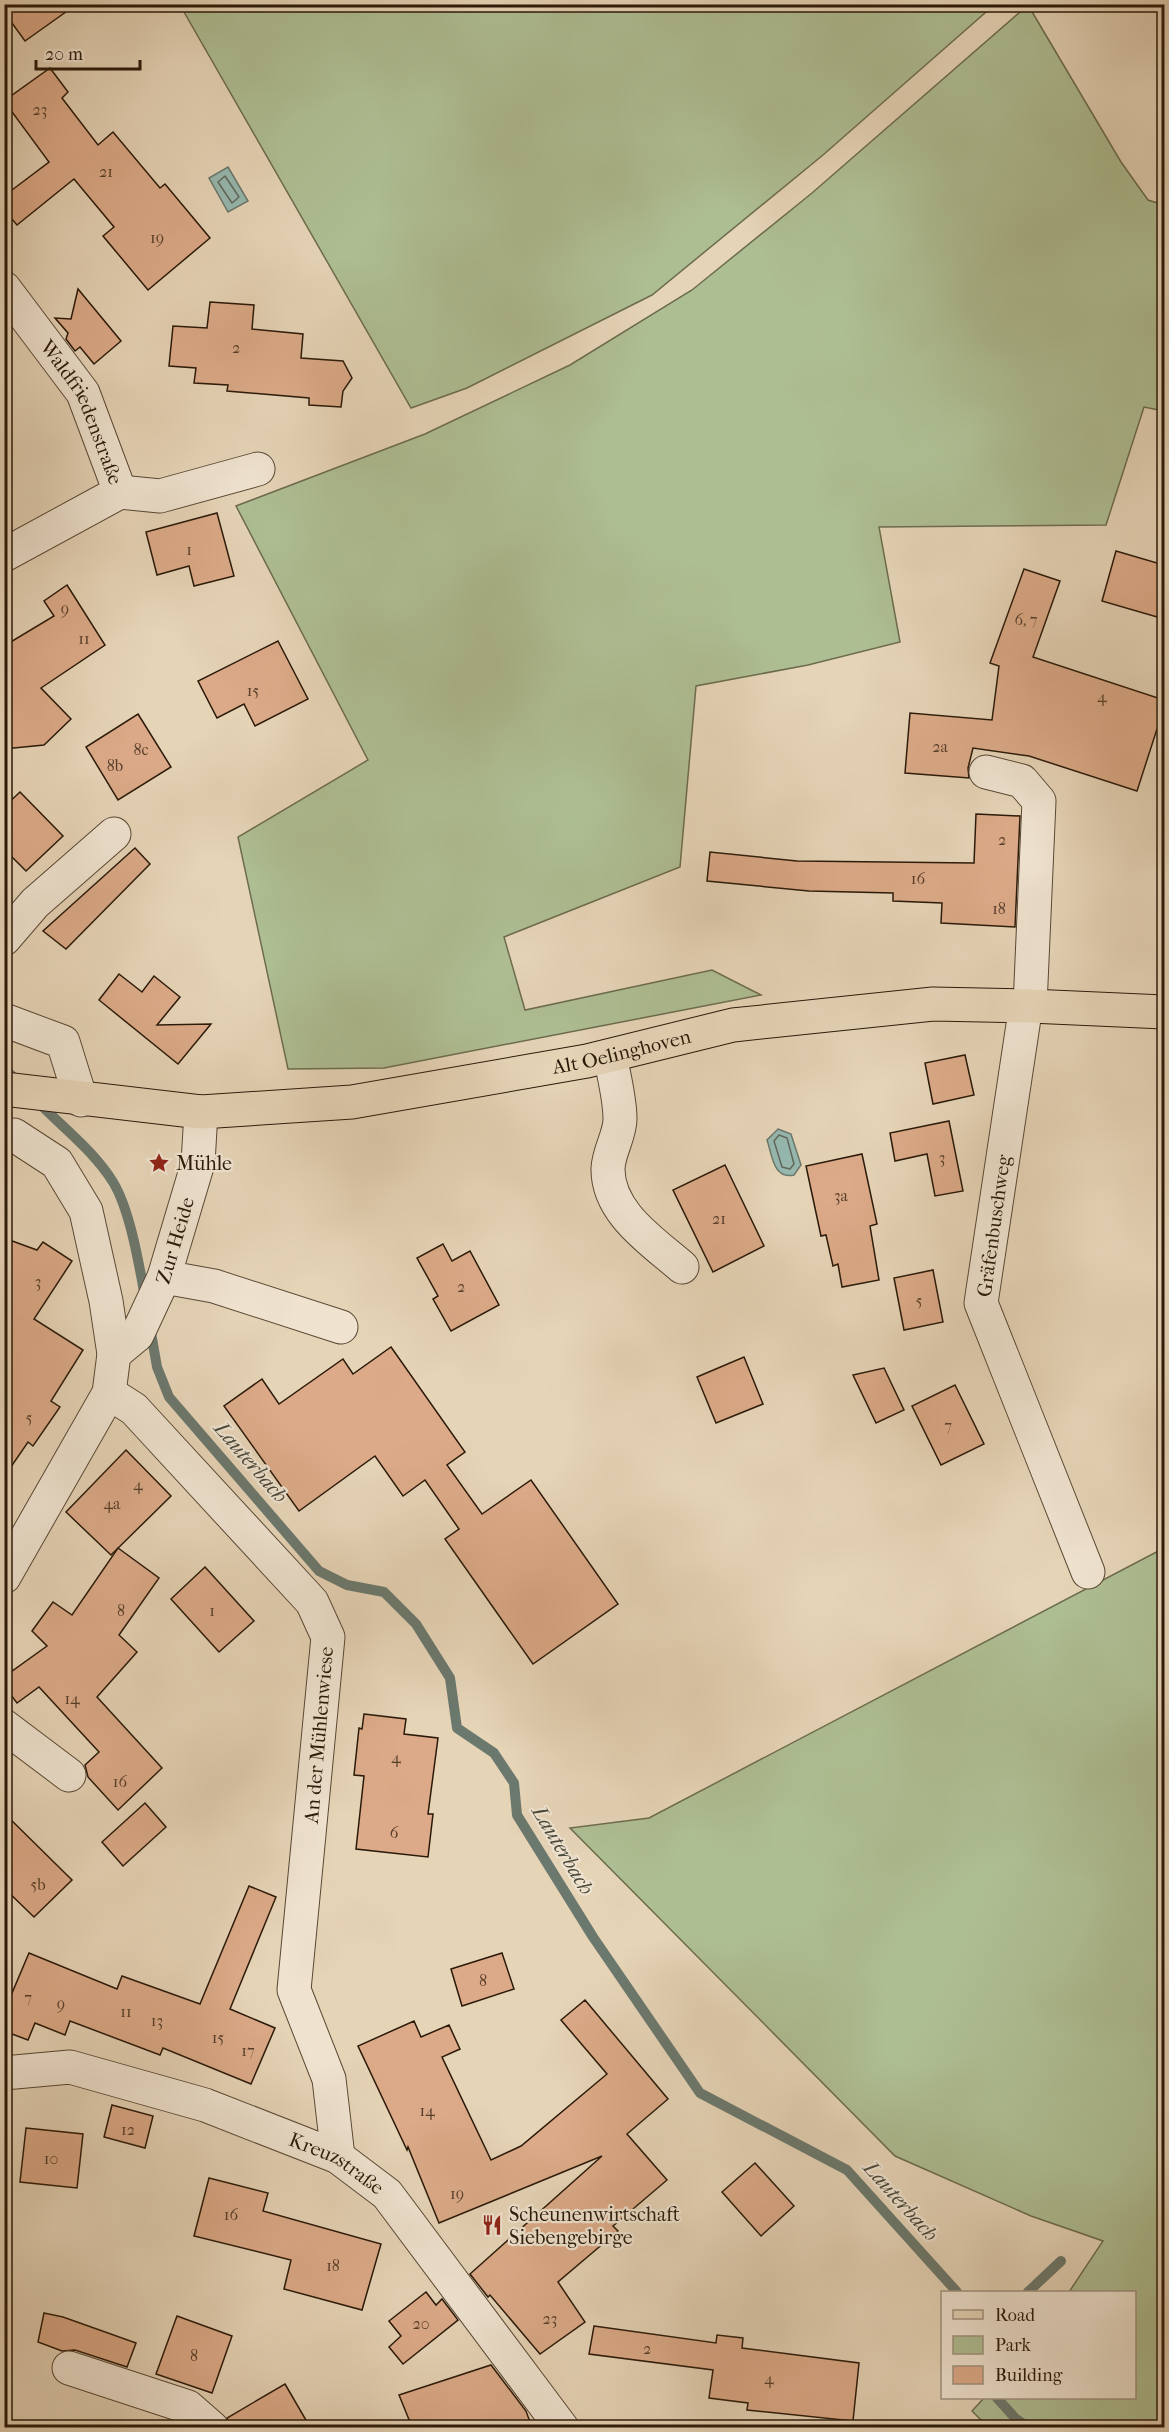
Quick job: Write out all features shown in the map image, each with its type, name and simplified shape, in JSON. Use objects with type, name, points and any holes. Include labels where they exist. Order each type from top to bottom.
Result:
[{"type":"main road","name":"Alt Oelinghoven","points":[[4,1089],[81,1100],[201,1112],[379,1099],[610,1056],[733,1024],[933,1004],[1164,1012]]},
{"type":"street","name":"Waldfriedenstraße","points":[[4,288],[83,393],[120,492],[4,555]]},
{"type":"street","points":[[120,492],[160,496],[258,469]]},
{"type":"street","name":"Gräfenbuschweg","points":[[986,772],[1022,782],[1039,801],[1028,1006],[981,1303],[1088,1572]]},
{"type":"street","points":[[4,939],[35,903],[114,834]]},
{"type":"street","points":[[4,1020],[63,1042],[81,1100]]},
{"type":"street","points":[[610,1056],[621,1121],[610,1150],[608,1170],[612,1193],[634,1226],[682,1267]]},
{"type":"street","name":"Zur Heide","points":[[4,1576],[109,1393],[125,1345],[164,1276],[198,1163],[201,1112]]},
{"type":"street","name":"Zur Heide","points":[[14,1135],[57,1163],[86,1211],[106,1301],[125,1345]]},
{"type":"street","points":[[164,1276],[214,1286],[341,1327]]},
{"type":"street","name":"An der Mühlenwiese","points":[[109,1393],[135,1409],[312,1602],[328,1638],[294,1990],[329,2079],[338,2157]]},
{"type":"street","points":[[4,1726],[69,1775]]},
{"type":"street","name":"Kreuzstraße","points":[[4,2073],[70,2067],[205,2105],[338,2157],[387,2194],[562,2427]]},
{"type":"street","points":[[69,2368],[188,2407],[212,2427]]},
{"type":"green space","points":[[180,5],[994,5],[823,155],[652,295],[467,388],[411,408]]},
{"type":"green space","points":[[1028,5],[1121,162],[1148,200],[1164,205],[1164,411],[1144,407],[1106,525],[879,527],[900,642],[808,665],[696,686],[680,867],[504,937],[525,1010],[712,970],[761,995],[384,1068],[288,1069],[238,837],[368,760],[236,506],[425,434],[570,365],[692,290],[812,193]]},
{"type":"green space","points":[[1164,1548],[1164,2427],[988,2427],[972,2411],[983,2399],[1136,2399],[1136,2291],[1070,2291],[1103,2241],[1031,2216],[895,2156],[570,1828],[649,1818]]},
{"type":"water","points":[[228,167],[248,201],[228,212],[209,178]]},
{"type":"water","points":[[778,1129],[791,1134],[801,1165],[794,1175],[782,1174],[774,1165],[767,1140]]},
{"type":"building","points":[[4,4],[77,4],[25,41],[4,12]]},
{"type":"building","points":[[50,68],[68,92],[62,98],[98,145],[113,132],[160,188],[165,184],[210,238],[148,290],[103,236],[114,227],[74,179],[17,225],[4,210],[4,196],[49,162],[4,101]]},
{"type":"building","points":[[78,289],[121,341],[94,364],[80,347],[75,351],[66,339],[68,333],[55,318],[71,319]]},
{"type":"building","points":[[210,302],[254,305],[252,329],[303,334],[301,358],[343,361],[352,378],[343,391],[341,407],[309,405],[309,398],[227,391],[228,385],[194,383],[196,368],[169,366],[173,326],[207,328]]},
{"type":"building","points":[[217,513],[234,576],[194,586],[189,566],[157,575],[146,532]]},
{"type":"building","points":[[1116,551],[1164,565],[1164,619],[1102,601]]},
{"type":"building","points":[[1024,569],[1060,581],[1033,657],[1164,700],[1164,732],[1157,729],[1137,791],[1029,756],[973,748],[968,768],[969,778],[905,773],[910,713],[992,720],[999,666],[990,663]]},
{"type":"building","points":[[67,585],[105,645],[41,688],[71,719],[44,745],[4,749],[4,646],[54,616],[44,601]]},
{"type":"building","points":[[278,641],[308,699],[255,726],[244,704],[217,718],[198,681]]},
{"type":"building","points":[[138,714],[171,767],[118,800],[86,747]]},
{"type":"building","points":[[20,792],[63,836],[26,871],[4,849],[4,807]]},
{"type":"building","points":[[976,814],[1020,816],[1015,927],[941,923],[942,903],[893,901],[893,893],[809,891],[707,881],[710,852],[797,861],[974,863]]},
{"type":"building","points":[[135,848],[150,864],[66,949],[43,931]]},
{"type":"building","points":[[119,974],[142,992],[154,976],[180,997],[157,1025],[211,1024],[178,1064],[99,1000]]},
{"type":"building","points":[[965,1055],[974,1095],[933,1104],[925,1063]]},
{"type":"building","points":[[949,1121],[963,1191],[935,1196],[927,1154],[895,1161],[890,1133]]},
{"type":"building","points":[[862,1154],[877,1224],[870,1226],[879,1280],[842,1287],[838,1264],[833,1266],[826,1235],[821,1236],[806,1166]]},
{"type":"building","points":[[725,1165],[764,1246],[713,1272],[673,1190]]},
{"type":"building","points":[[4,1238],[37,1250],[43,1242],[72,1261],[34,1319],[83,1350],[51,1401],[60,1407],[33,1446],[28,1442],[4,1477]]},
{"type":"building","points":[[443,1244],[452,1261],[470,1251],[499,1305],[451,1331],[433,1299],[438,1296],[417,1258]]},
{"type":"building","points":[[933,1270],[943,1322],[904,1330],[894,1278]]},
{"type":"building","points":[[391,1347],[465,1452],[447,1465],[482,1514],[531,1480],[618,1604],[533,1664],[445,1539],[459,1529],[425,1480],[403,1496],[375,1456],[299,1511],[224,1406],[262,1379],[279,1404],[343,1359],[353,1374]]},
{"type":"building","points":[[744,1357],[763,1404],[716,1423],[697,1377]]},
{"type":"building","points":[[884,1368],[904,1410],[876,1423],[853,1375]]},
{"type":"building","points":[[955,1385],[984,1444],[941,1465],[912,1406]]},
{"type":"building","points":[[126,1450],[171,1496],[111,1555],[66,1512]]},
{"type":"building","points":[[118,1548],[159,1578],[119,1635],[137,1652],[97,1697],[162,1768],[118,1810],[88,1777],[85,1765],[99,1752],[39,1687],[17,1703],[4,1686],[4,1677],[47,1646],[32,1631],[53,1602],[72,1615]]},
{"type":"building","points":[[205,1567],[254,1621],[219,1652],[171,1599]]},
{"type":"building","points":[[364,1714],[406,1719],[404,1734],[438,1738],[428,1814],[433,1814],[428,1857],[356,1849],[364,1776],[354,1775],[359,1728],[362,1729]]},
{"type":"building","points":[[145,1803],[166,1827],[123,1866],[102,1842]]},
{"type":"building","points":[[4,1813],[72,1880],[34,1917],[4,1888]]},
{"type":"building","points":[[249,1886],[276,1897],[230,2009],[275,2028],[251,2084],[163,2048],[160,2055],[70,2021],[65,2035],[35,2023],[28,2040],[4,2031],[4,2012],[29,1953],[117,1989],[122,1976],[200,2004]]},
{"type":"building","points":[[502,1953],[514,1989],[462,2006],[451,1969]]},
{"type":"building","points":[[585,2000],[668,2099],[627,2134],[667,2180],[613,2226],[618,2231],[558,2282],[585,2322],[540,2354],[470,2274],[602,2156],[439,2223],[408,2147],[407,2150],[358,2046],[414,2021],[421,2037],[449,2025],[460,2049],[442,2057],[491,2160],[521,2146],[607,2074],[561,2020]]},
{"type":"building","points":[[112,2105],[153,2116],[145,2148],[104,2137]]},
{"type":"building","points":[[26,2128],[83,2134],[77,2188],[20,2182]]},
{"type":"building","points":[[755,2163],[794,2206],[761,2236],[722,2192]]},
{"type":"building","points":[[209,2178],[268,2193],[263,2211],[381,2244],[362,2310],[284,2289],[291,2260],[194,2236]]},
{"type":"building","points":[[426,2292],[436,2305],[442,2299],[458,2320],[403,2364],[389,2347],[401,2336],[389,2321]]},
{"type":"building","points":[[44,2313],[63,2317],[136,2343],[127,2367],[75,2350],[62,2351],[38,2342]]},
{"type":"building","points":[[177,2316],[232,2336],[212,2393],[156,2374]]},
{"type":"building","points":[[594,2326],[716,2343],[717,2335],[743,2338],[742,2348],[859,2363],[853,2421],[747,2410],[748,2403],[709,2398],[713,2370],[589,2354]]},
{"type":"building","points":[[491,2365],[526,2411],[530,2422],[514,2427],[412,2427],[399,2395]]},
{"type":"building","points":[[285,2384],[310,2427],[230,2427],[227,2418]]},
{"type":"waterway","name":"Lauterbach","points":[[4,1068],[18,1082]]},
{"type":"waterway","name":"Lauterbach","points":[[37,1101],[87,1150],[113,1182],[129,1222],[145,1297]]},
{"type":"waterway","name":"Lauterbach","points":[[150,1327],[157,1367],[169,1397],[319,1571],[347,1585],[384,1592],[416,1624],[450,1678],[457,1728],[494,1753],[514,1783],[517,1815],[593,1937],[700,2093],[847,2170],[956,2291]]},
{"type":"waterway","points":[[1029,2291],[1061,2261]]},
{"type":"waterway","name":"Lauterbach","points":[[998,2399],[1015,2418],[1029,2428]]},
{"type":"place","name":"Mühle","points":[[159,1163]]},
{"type":"place","name":"Scheunenwirtschaft Siebengebirge","points":[[492,2225]]}]
